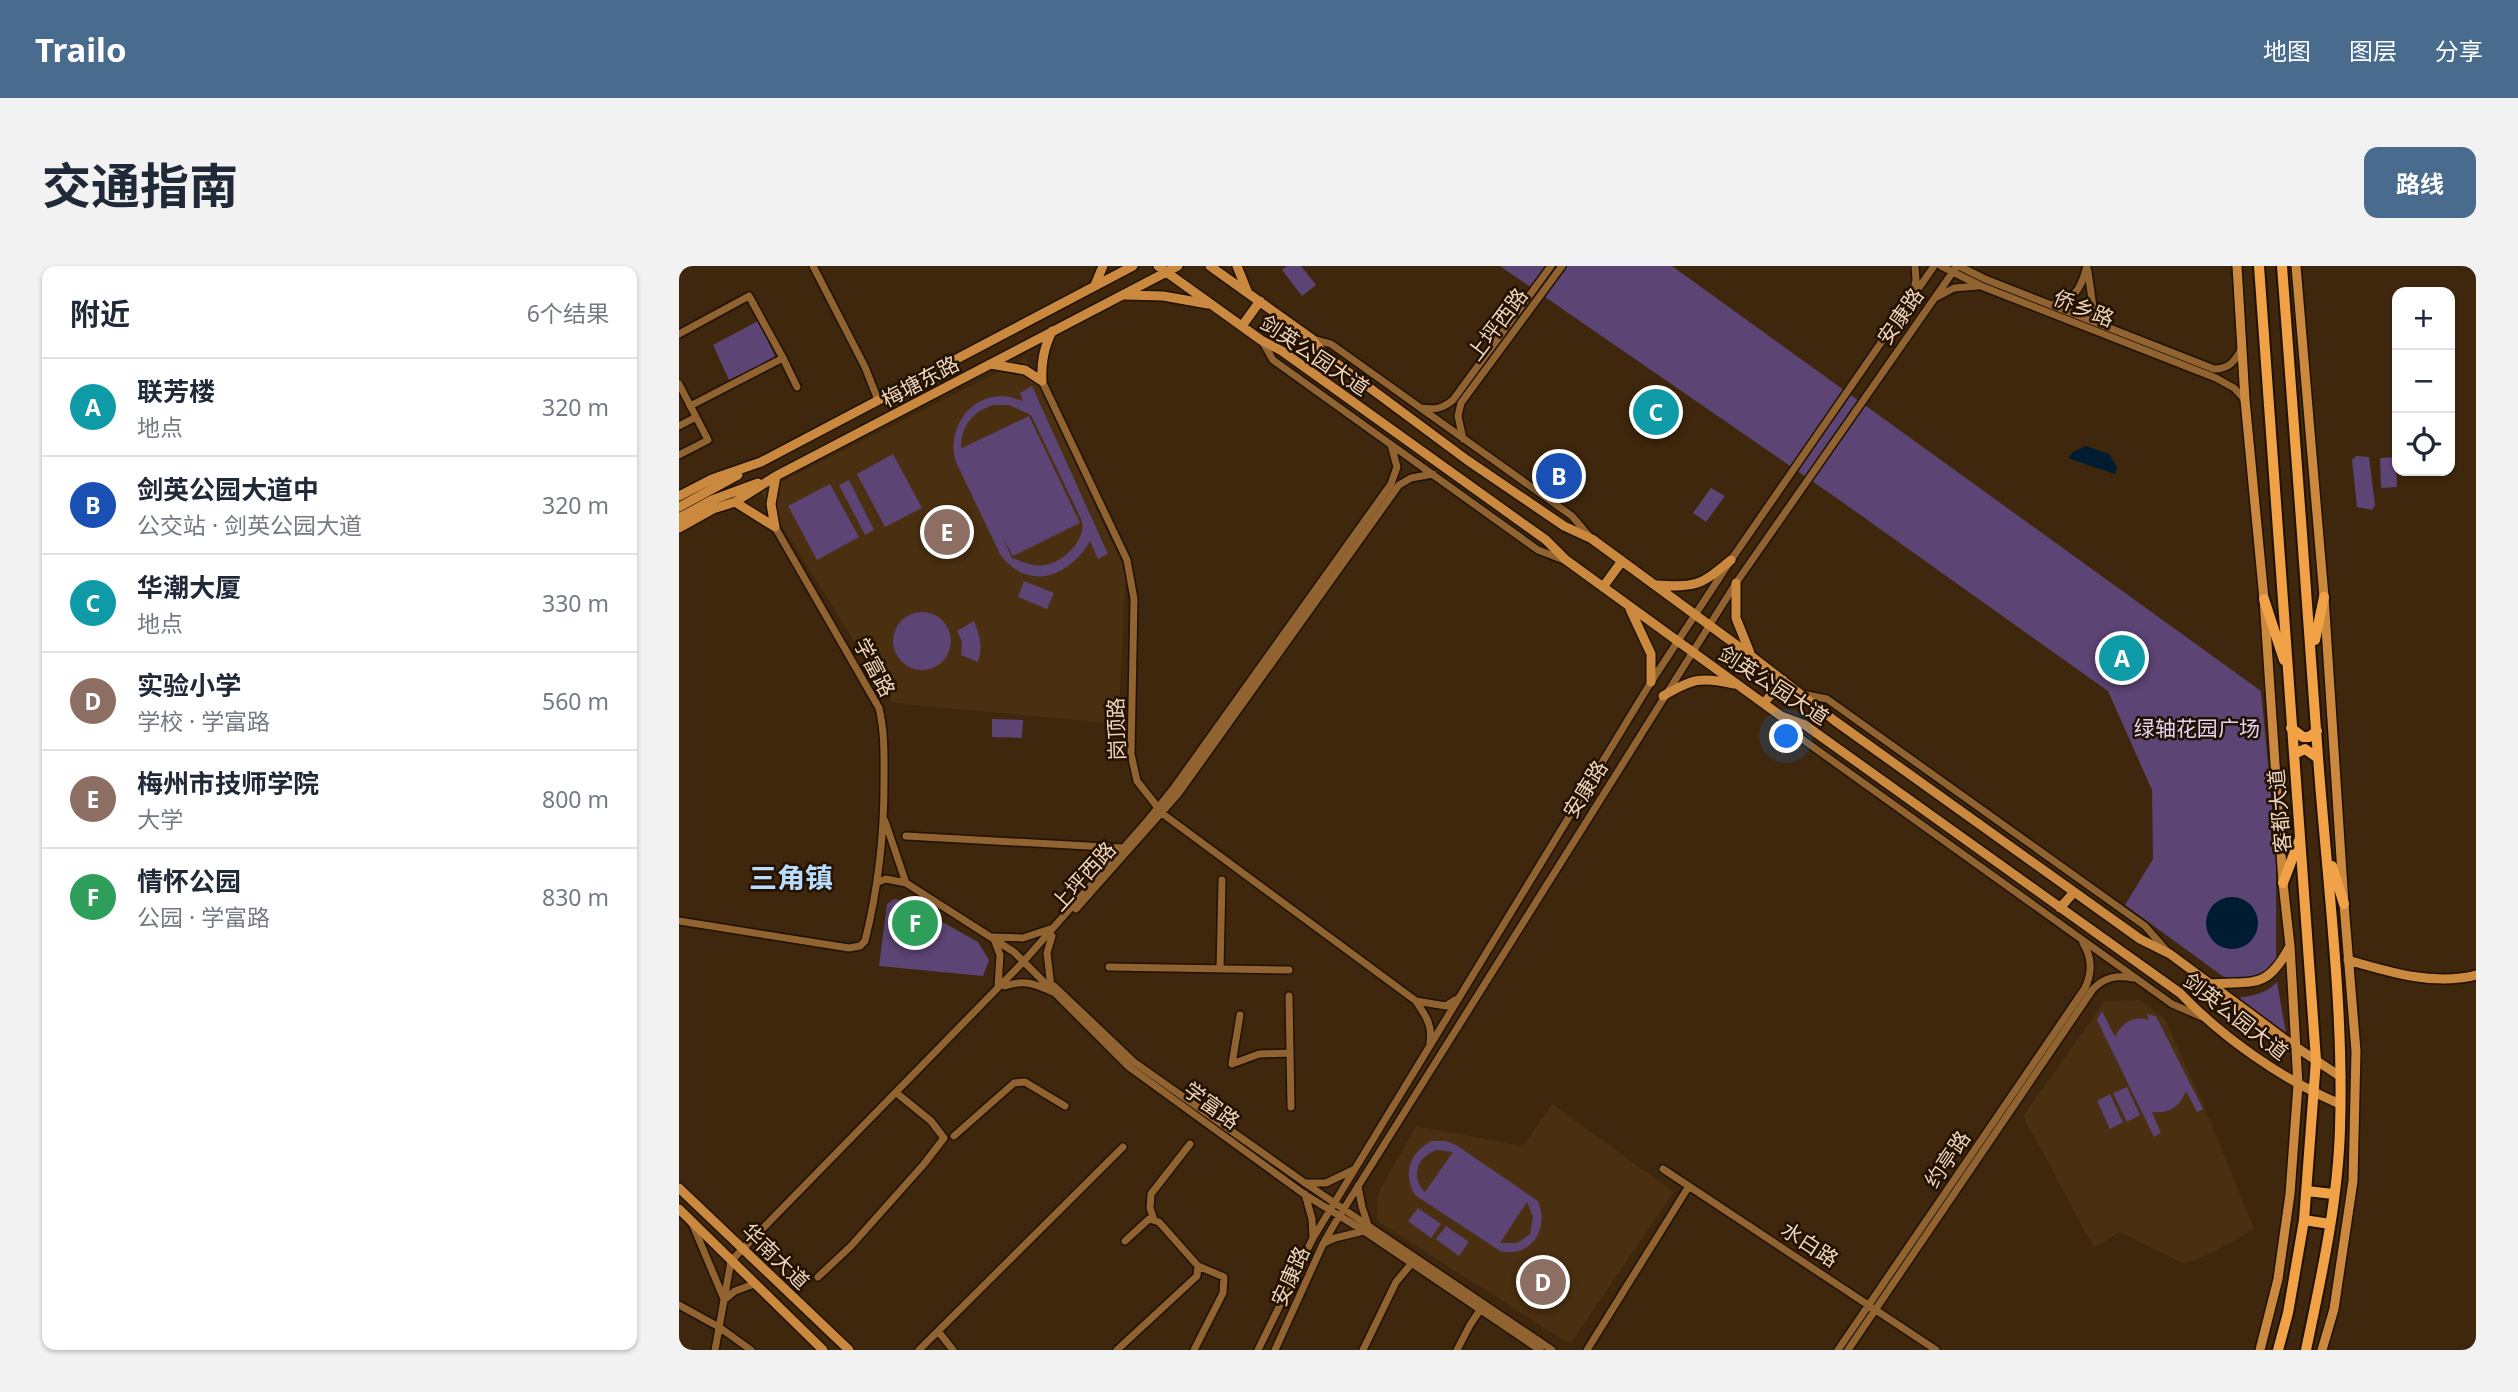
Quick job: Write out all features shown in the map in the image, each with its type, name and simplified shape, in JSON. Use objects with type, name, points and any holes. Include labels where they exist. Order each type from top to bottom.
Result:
[{"type":"highway","name":"客都大道","points":[[2259,266],[2316,1060],[2304,1220],[2288,1313],[2278,1350]]},
{"type":"highway","name":"客都大道","points":[[2282,266],[2341,1077],[2340,1130],[2330,1224],[2324,1267],[2306,1350]]},
{"type":"highway","points":[[2312,653],[2324,597]]},
{"type":"highway","points":[[2264,599],[2289,675]]},
{"type":"highway","points":[[2291,729],[2303,737],[2309,737],[2316,731]]},
{"type":"highway","points":[[2294,754],[2305,749],[2318,758]]},
{"type":"highway","points":[[2283,883],[2301,835]]},
{"type":"highway","points":[[2326,848],[2344,904]]},
{"type":"highway","points":[[2307,1191],[2333,1194]]},
{"type":"highway","points":[[2304,1220],[2330,1224]]},
{"type":"main road","points":[[1095,285],[1103,266]]},
{"type":"main road","name":"梅塘东路","points":[[679,496],[712,479],[761,462],[1133,266]]},
{"type":"main road","name":"剑英公园大道","points":[[1157,266],[1261,340],[1282,351],[1546,540],[1566,561],[1781,716],[1805,725],[2180,993],[2202,1017],[2298,1085],[2340,1104]]},
{"type":"main road","name":"梅塘东路","points":[[679,528],[713,509],[735,502],[776,476],[1178,266]]},
{"type":"main road","name":"剑英公园大道","points":[[1210,266],[1312,339],[1324,354],[1467,460],[1564,526],[1592,539],[1709,624],[1835,721],[2140,939],[2170,954],[2341,1077]]},
{"type":"main road","points":[[1237,266],[1248,293]]},
{"type":"main road","points":[[2237,266],[2245,400],[2264,599],[2283,883],[2290,946],[2298,1085],[2290,1194],[2278,1279],[2260,1350]]},
{"type":"main road","points":[[2296,266],[2324,597],[2356,1051],[2353,1181],[2336,1296],[2322,1350]]},
{"type":"main road","points":[[1120,295],[1163,296],[1212,305]]},
{"type":"main road","points":[[1242,326],[1260,302]]},
{"type":"main road","points":[[1042,381],[1044,348],[1052,331]]},
{"type":"main road","points":[[989,364],[1025,370],[1042,381]]},
{"type":"main road","points":[[679,507],[761,462]]},
{"type":"main road","points":[[679,518],[712,500],[776,476]]},
{"type":"main road","points":[[775,527],[771,504],[776,476]]},
{"type":"main road","points":[[735,502],[775,527]]},
{"type":"main road","points":[[1654,584],[1692,586],[1708,579],[1731,560]]},
{"type":"main road","points":[[1603,586],[1622,561]]},
{"type":"main road","points":[[1736,583],[1736,618],[1750,655]]},
{"type":"main road","points":[[1628,604],[1651,654],[1651,682]]},
{"type":"main road","points":[[1663,696],[1686,683],[1705,678],[1739,685]]},
{"type":"main road","points":[[1764,703],[1783,680]]},
{"type":"main road","points":[[2060,908],[2074,892]]},
{"type":"main road","points":[[2209,984],[2251,984],[2262,980],[2276,969],[2290,946]]},
{"type":"main road","points":[[2348,960],[2412,977],[2457,980],[2476,975]]},
{"type":"main road","name":"华南大道","points":[[681,1192],[849,1350]]},
{"type":"main road","name":"华南大道","points":[[679,1209],[823,1350]]},
{"type":"street","points":[[813,266],[865,367],[878,400]]},
{"type":"street","name":"上坪西路","points":[[1457,401],[1551,266]]},
{"type":"street","name":"上坪西路","points":[[1457,401],[1562,266]]},
{"type":"street","points":[[1913,296],[1915,266]]},
{"type":"street","name":"安康路","points":[[1258,1350],[1313,1238],[1353,1170],[1651,682],[1731,560],[1934,266]]},
{"type":"street","name":"侨乡路","points":[[1941,266],[1956,268],[2214,369],[2228,366],[2235,361],[2243,347]]},
{"type":"street","points":[[2052,305],[2072,298],[2080,290],[2087,266]]},
{"type":"street","points":[[2087,266],[2095,322]]},
{"type":"street","name":"安康路","points":[[1275,1350],[1323,1244],[1358,1185],[1663,696],[1736,583],[1956,268]]},
{"type":"street","name":"侨乡路","points":[[1956,268],[1981,286],[2216,378],[2234,388],[2245,400]]},
{"type":"street","points":[[1933,299],[1954,288],[1981,286]]},
{"type":"street","points":[[679,334],[749,296],[797,387]]},
{"type":"street","points":[[1907,306],[1921,316]]},
{"type":"street","points":[[1312,339],[1331,344],[1421,408],[1572,516],[1592,539]]},
{"type":"street","points":[[1261,340],[1273,360],[1538,550],[1566,561]]},
{"type":"street","points":[[690,406],[783,358]]},
{"type":"street","name":"岗顶路","points":[[1042,381],[1128,560],[1134,599],[1131,754],[1137,781],[1161,810],[1416,1001]]},
{"type":"street","points":[[679,384],[708,440],[679,455]]},
{"type":"street","points":[[1421,408],[1434,410],[1457,401],[1464,439]]},
{"type":"street","points":[[679,426],[696,417]]},
{"type":"street","points":[[1391,445],[1397,467],[1395,484],[1433,474]]},
{"type":"street","name":"上坪西路","points":[[744,1251],[1027,961],[1161,810],[1395,484]]},
{"type":"street","name":"学富路","points":[[679,921],[849,948],[860,946],[865,941],[878,882],[884,816],[884,732],[879,708],[775,527]]},
{"type":"street","points":[[1802,694],[1828,699],[2145,926],[2170,954]]},
{"type":"street","points":[[1781,716],[1795,734],[2137,979],[2172,1004],[2202,1017]]},
{"type":"street","name":"上坪西路","points":[[1053,932],[1124,848],[1161,810]]},
{"type":"street","points":[[878,882],[886,879],[906,883],[884,816]]},
{"type":"street","points":[[906,836],[1124,848]]},
{"type":"street","points":[[1220,969],[1222,880]]},
{"type":"street","name":"学富路","points":[[906,883],[1027,961],[1134,1062],[1305,1183],[1332,1206],[1552,1350]]},
{"type":"street","points":[[1053,932],[1047,953],[1053,990],[1033,982],[1017,982],[1002,987],[1000,955],[992,938],[1023,938],[1053,932]]},
{"type":"street","points":[[2080,938],[2088,951],[2090,962],[2089,988],[2120,975],[2137,979]]},
{"type":"street","name":"学富路","points":[[1027,961],[1082,1022],[1129,1067],[1304,1194],[1344,1209],[1412,1263],[1540,1350]]},
{"type":"street","points":[[1109,967],[1289,970]]},
{"type":"street","name":"上坪西路","points":[[744,1251],[1002,987]]},
{"type":"street","name":"约亭路","points":[[1838,1350],[1873,1306],[2089,988]]},
{"type":"street","points":[[1289,996],[1291,1107]]},
{"type":"street","points":[[1416,1001],[1446,1006],[1458,998]]},
{"type":"street","points":[[1416,1001],[1432,1031],[1429,1045]]},
{"type":"street","points":[[1240,1014],[1233,1064],[1259,1054],[1290,1053]]},
{"type":"street","points":[[954,1136],[1013,1083],[1025,1082],[1065,1106]]},
{"type":"street","points":[[818,1277],[851,1246],[944,1138],[931,1121],[899,1095]]},
{"type":"street","points":[[1370,1142],[1381,1149]]},
{"type":"street","points":[[1154,1220],[1150,1208],[1151,1194],[1191,1144]]},
{"type":"street","points":[[919,1350],[1123,1147]]},
{"type":"street","name":"水白路","points":[[1663,1169],[1936,1350]]},
{"type":"street","points":[[1305,1183],[1326,1183],[1353,1170]]},
{"type":"street","points":[[1323,1244],[1366,1228],[1358,1185]]},
{"type":"street","points":[[1587,1350],[1689,1186]]},
{"type":"street","points":[[1304,1194],[1312,1219],[1313,1238]]},
{"type":"street","points":[[690,1219],[724,1300]]},
{"type":"street","points":[[1125,1241],[1149,1219],[1154,1220],[1159,1222],[1198,1266],[1224,1277],[1223,1293],[1194,1350]]},
{"type":"street","points":[[715,1350],[731,1261],[744,1251]]},
{"type":"street","points":[[1363,1350],[1396,1282],[1412,1263]]},
{"type":"street","points":[[1117,1350],[1197,1276],[1198,1266]]},
{"type":"street","points":[[724,1300],[735,1291],[754,1284]]},
{"type":"street","points":[[679,1306],[719,1327],[751,1350]]},
{"type":"street","name":"约亭路","points":[[1848,1350],[1873,1306]]},
{"type":"street","points":[[1457,1350],[1481,1310]]},
{"type":"street","points":[[938,1331],[953,1350]]},
{"type":"shaded area","points":[[1026,358],[1126,572],[1118,724],[893,703],[761,492]]},
{"type":"shaded area","points":[[2140,1000],[2165,1019],[2205,1108],[2254,1229],[2214,1252],[2185,1264],[2119,1232],[2094,1248],[2023,1116],[2105,1001]]},
{"type":"shaded area","points":[[1552,1104],[1674,1192],[1570,1344],[1377,1221],[1377,1195],[1416,1126],[1523,1146]]},
{"type":"green space","points":[[1287,266],[1301,266],[1316,285],[1302,296],[1282,270]]},
{"type":"green space","name":"绿轴花园广场","points":[[1500,266],[1672,266],[2261,691],[2276,847],[2276,959],[2263,978],[2235,982],[2221,975],[2125,905],[2153,859],[2152,790],[2108,691],[1838,499]]},
{"type":"green space","points":[[758,321],[776,358],[729,380],[713,345]]},
{"type":"green space","points":[[1032,386],[1108,554],[1098,559],[1090,541],[1071,564],[1047,576],[1023,573],[1011,566],[1000,554],[955,460],[954,437],[963,417],[970,409],[978,402],[1001,396],[1023,401],[1020,393]],"holes":[[[1009,405],[1031,415],[1082,521],[1080,536],[1072,549],[1059,560],[1045,565],[1033,565],[1012,558],[1003,538],[1013,556],[1080,523],[1029,416],[961,447],[963,432],[975,415],[987,407]]]},
{"type":"green space","points":[[893,454],[922,508],[885,527],[857,474]]},
{"type":"green space","points":[[2356,456],[2369,457],[2375,505],[2372,510],[2357,507],[2352,460]]},
{"type":"green space","points":[[2392,457],[2392,476],[2397,476],[2397,487],[2381,488],[2380,458]]},
{"type":"green space","points":[[849,480],[874,530],[865,535],[839,485]]},
{"type":"green space","points":[[830,484],[859,537],[817,560],[788,506]]},
{"type":"green space","points":[[1711,488],[1725,496],[1706,522],[1693,513]]},
{"type":"green space","points":[[1024,581],[1054,593],[1047,609],[1018,597]]},
{"type":"green space","points":[[922,612],[938,617],[946,625],[951,641],[946,657],[938,665],[922,670],[906,665],[898,657],[893,641],[898,625],[906,617]]},
{"type":"green space","points":[[974,621],[980,641],[978,662],[961,655],[962,642],[957,631]]},
{"type":"green space","points":[[992,719],[1023,720],[1022,738],[992,737]]},
{"type":"green space","points":[[894,899],[905,901],[978,942],[989,960],[983,976],[879,966],[887,904]]},
{"type":"green space","points":[[2277,982],[2286,1033],[2237,998],[2263,992]]},
{"type":"green space","points":[[2102,1011],[2115,1037],[2129,1021],[2149,1020],[2147,1014],[2156,1016],[2203,1109],[2197,1112],[2186,1091],[2181,1101],[2173,1108],[2164,1112],[2152,1112],[2161,1133],[2154,1137],[2097,1020]]},
{"type":"green space","points":[[2127,1087],[2140,1115],[2127,1122],[2113,1093]]},
{"type":"green space","points":[[2110,1094],[2123,1122],[2110,1129],[2097,1101]]},
{"type":"green space","points":[[1431,1141],[1446,1141],[1456,1145],[1538,1201],[1541,1211],[1539,1231],[1529,1246],[1511,1252],[1500,1251],[1415,1195],[1409,1179],[1410,1164]],"holes":[[[1437,1150],[1453,1152],[1425,1192],[1418,1180],[1418,1168],[1425,1157]],[[1527,1202],[1533,1217],[1530,1234],[1517,1243],[1500,1243]]]},
{"type":"green space","points":[[1418,1208],[1441,1224],[1431,1238],[1408,1221]]},
{"type":"green space","points":[[1446,1226],[1469,1242],[1459,1256],[1436,1239]]},
{"type":"water","points":[[2086,446],[2109,454],[2117,467],[2115,474],[2068,458],[2073,452]]},
{"type":"water","points":[[2232,897],[2242,899],[2250,905],[2256,913],[2256,933],[2250,941],[2242,947],[2232,949],[2222,947],[2214,941],[2208,933],[2206,923],[2208,913],[2214,905],[2222,899]]},
{"type":"place","name":"华潮大厦","points":[[1656,412]]},
{"type":"place","name":"剑英公园大道中","points":[[1559,476]]},
{"type":"place","name":"梅州市技师学院","points":[[947,532]]},
{"type":"place","name":"联芳楼","points":[[2122,658]]},
{"type":"place","name":"情怀公园","points":[[915,923]]},
{"type":"place","name":"实验小学","points":[[1543,1282]]},
{"type":"district","name":"三角镇","points":[[791,877]]}]
